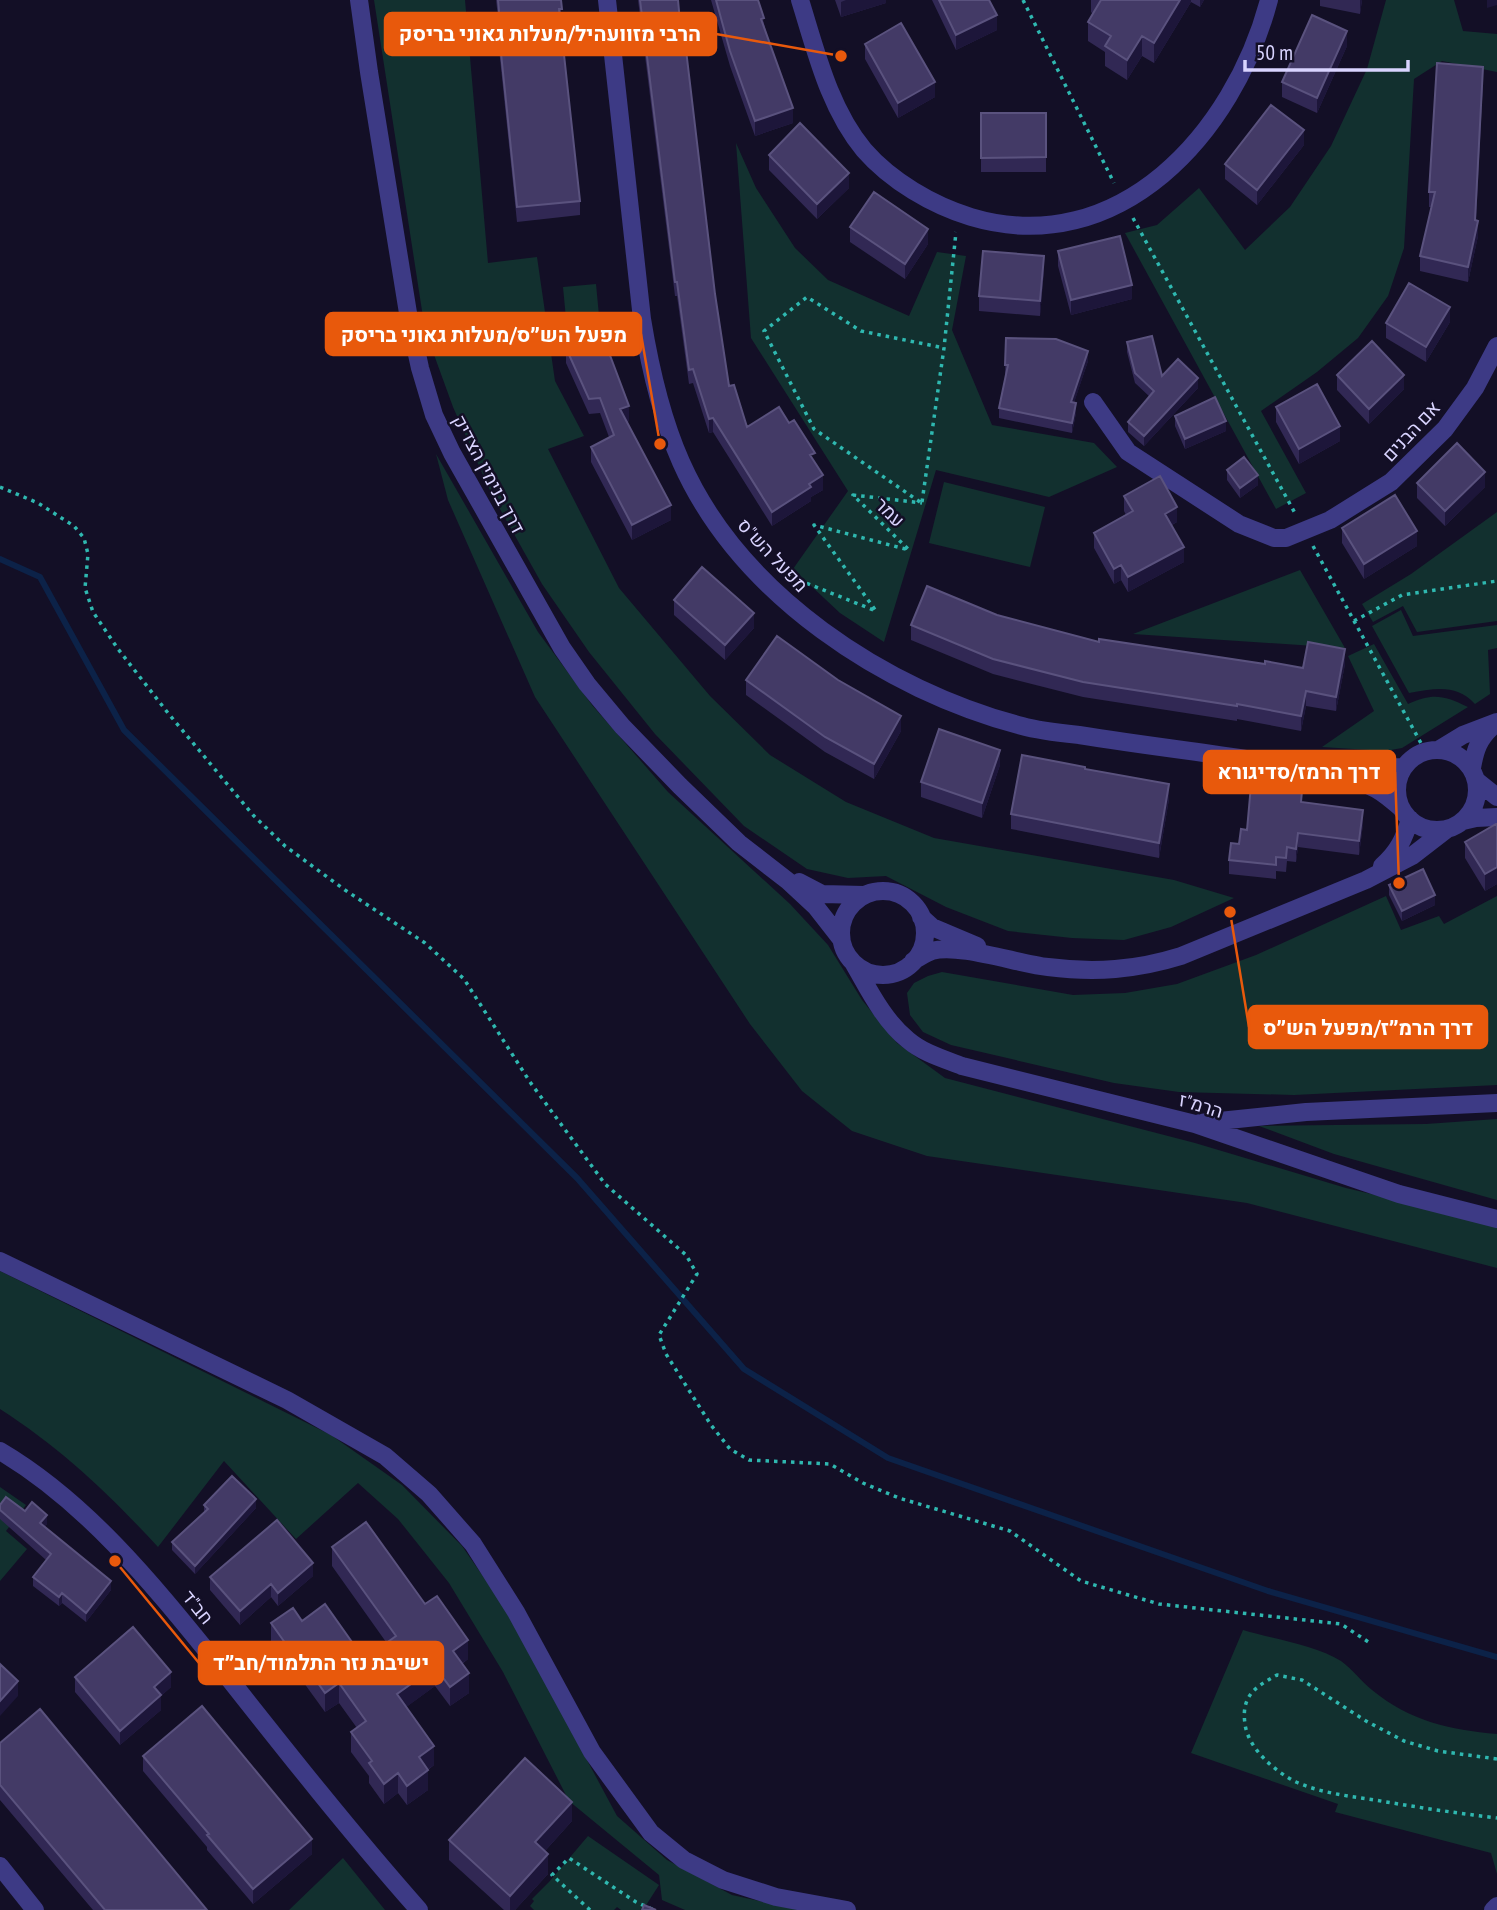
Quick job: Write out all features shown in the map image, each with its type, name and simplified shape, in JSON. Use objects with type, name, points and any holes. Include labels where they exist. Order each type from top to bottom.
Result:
[{"type":"street","name":"דרך בנימין הצדיק","points":[[359,0],[408,313],[434,415],[452,453],[555,636],[587,684],[622,726],[680,786],[739,843],[777,872]]},
{"type":"street","name":"מפעל הש\"ס","points":[[607,0],[649,361],[681,463],[702,502],[730,542],[769,583],[830,636],[880,668],[933,696],[978,714],[1026,727],[1309,768],[1375,788],[1405,813]]},
{"type":"street","points":[[800,0],[824,77],[841,114],[864,150],[893,177],[930,200],[958,213],[989,222],[1021,226],[1054,225],[1105,212],[1144,191],[1174,164],[1209,125],[1242,70],[1261,30],[1269,0]]},
{"type":"street","name":"אם הבנים","points":[[1093,402],[1128,452],[1239,524],[1274,538],[1286,538],[1330,520],[1391,482],[1419,457],[1445,429],[1475,388],[1497,346]]},
{"type":"street","points":[[1447,830],[1420,827],[1405,813],[1397,794],[1398,780],[1404,767],[1413,757],[1497,722]]},
{"type":"street","points":[[1463,821],[1476,803],[1474,754],[1481,737],[1497,722]]},
{"type":"street","points":[[1433,750],[1452,752],[1463,758],[1474,775],[1497,797]]},
{"type":"street","name":"מפעל הש\"ס","points":[[1309,768],[1404,767]]},
{"type":"street","points":[[1366,880],[1394,855],[1404,840],[1405,813]]},
{"type":"street","points":[[777,872],[816,907],[841,939],[854,964],[865,971],[890,974],[932,951],[952,949],[1048,968],[1119,970],[1149,966],[1192,951],[1366,880],[1412,856],[1463,821],[1497,817]]},
{"type":"street","points":[[777,872],[822,894],[864,895],[877,891],[891,892],[914,905],[921,917],[924,940],[908,966],[890,984],[886,997],[897,1029]]},
{"type":"street","points":[[841,939],[841,926],[846,913],[853,903],[864,895]]},
{"type":"street","points":[[921,917],[948,934],[1017,962]]},
{"type":"street","name":"הרמ\"ז","points":[[854,964],[873,997],[897,1029],[909,1041],[934,1055],[962,1066],[1195,1124],[1399,1194],[1497,1219]]},
{"type":"street","points":[[1195,1124],[1306,1112],[1497,1103]]},
{"type":"street","points":[[0,1261],[286,1400],[386,1456],[429,1494],[473,1544],[516,1612],[593,1752],[650,1833],[684,1860],[723,1880],[776,1897],[847,1910]]},
{"type":"street","name":"חב\"ד","points":[[0,1451],[43,1480],[156,1589],[367,1850],[419,1910]]},
{"type":"street","points":[[0,1866],[35,1910]]},
{"type":"street","points":[[1493,1910],[1497,1906]]},
{"type":"path","points":[[1023,0],[1124,202],[1354,621],[1433,750]]},
{"type":"path","name":"עמר","points":[[769,583],[789,577],[876,611],[814,525],[909,550],[853,495],[922,503],[944,348],[958,213]]},
{"type":"path","points":[[922,503],[814,429],[764,331],[807,297],[861,331],[944,348]]},
{"type":"path","points":[[0,487],[38,503],[74,526],[84,538],[88,554],[85,588],[93,611],[151,692],[253,815],[285,846],[425,943],[464,979],[530,1082],[605,1184],[687,1255],[697,1274],[659,1335],[666,1354],[730,1450],[749,1460],[830,1464],[863,1483],[899,1497],[1010,1531],[1081,1581],[1159,1604],[1341,1624],[1370,1643]]},
{"type":"path","points":[[1354,621],[1402,595],[1497,581]]},
{"type":"path","points":[[1497,1759],[1438,1751],[1404,1741],[1366,1721],[1302,1680],[1277,1675],[1254,1687],[1244,1713],[1247,1737],[1271,1765],[1295,1781],[1329,1793],[1435,1811],[1497,1818]]},
{"type":"path","points":[[590,1910],[552,1875],[569,1858],[636,1902],[654,1910]]},
{"type":"green space","points":[[374,0],[465,0],[488,263],[537,257],[555,381],[584,436],[548,449],[619,588],[710,696],[770,755],[846,802],[934,838],[1174,880],[1234,898],[1171,927],[1124,940],[1008,931],[946,907],[886,876],[848,878],[807,869],[744,826],[655,734],[589,652],[542,584],[491,493],[453,407],[425,330]]},
{"type":"green space","points":[[1386,0],[1454,0],[1463,31],[1497,34],[1497,72],[1442,61],[1414,79],[1404,248],[1388,296],[1358,338],[1317,372],[1261,411],[1306,493],[1276,509],[1125,233],[1157,225],[1199,188],[1245,250],[1290,207],[1331,146],[1367,69]]},
{"type":"green space","points":[[736,143],[756,188],[795,248],[828,280],[909,316],[937,252],[966,256],[952,330],[992,425],[1094,443],[1117,467],[1049,497],[936,470],[884,642],[840,613],[793,569],[848,491],[751,338]]},
{"type":"green space","points":[[596,284],[600,326],[567,329],[563,287]]},
{"type":"green space","points":[[436,454],[538,632],[592,705],[668,792],[790,904],[828,945],[862,1000],[897,1043],[945,1078],[1195,1143],[1346,1188],[1497,1224],[1497,1268],[1247,1203],[927,1156],[852,1131],[802,1091],[750,1024],[535,697],[448,500]]},
{"type":"green space","points":[[944,482],[1045,507],[1030,567],[929,543]]},
{"type":"green space","points":[[1497,512],[1497,621],[1417,632],[1403,606],[1373,622],[1362,604],[1411,574]]},
{"type":"green space","points":[[1300,570],[1345,648],[1133,634]]},
{"type":"green space","points":[[1401,610],[1413,636],[1497,625],[1497,648],[1488,650],[1490,694],[1475,704],[1468,697],[1452,690],[1436,689],[1409,693],[1372,626]]},
{"type":"green space","points":[[1374,644],[1408,704],[1424,698],[1438,697],[1468,707],[1402,748],[1385,751],[1322,747],[1374,711],[1348,656]]},
{"type":"green space","points":[[1386,896],[1401,930],[1439,916],[1444,924],[1497,896],[1497,1085],[1294,1095],[1179,1092],[1114,1083],[951,1045],[923,1032],[910,1015],[907,993],[914,983],[942,972],[1073,995],[1125,993],[1177,984],[1256,955]]},
{"type":"green space","points":[[1497,1119],[1497,1200],[1334,1154],[1259,1126],[1426,1124]]},
{"type":"green space","points":[[0,1271],[331,1435],[402,1485],[462,1546],[507,1611],[617,1816],[667,1860],[732,1895],[800,1910],[685,1910],[662,1900],[659,1875],[569,1801],[503,1672],[449,1583],[398,1519],[358,1483],[296,1539],[224,1461],[158,1547],[84,1473],[0,1409]]},
{"type":"green space","points":[[0,1487],[26,1505],[6,1531],[27,1549],[0,1581]]},
{"type":"green space","points":[[1243,1630],[1331,1655],[1386,1701],[1416,1716],[1463,1730],[1497,1734],[1497,1874],[1491,1853],[1335,1812],[1338,1804],[1191,1753]]},
{"type":"green space","points":[[588,1836],[659,1885],[643,1910],[621,1910],[617,1907],[614,1910],[534,1910],[530,1906],[534,1901],[532,1899]]},
{"type":"green space","points":[[343,1858],[385,1910],[289,1910]]},
{"type":"building","points":[[498,0],[561,0],[562,9],[559,9],[580,201],[517,207],[499,34]]},
{"type":"building","points":[[640,0],[678,0],[729,386],[734,385],[747,427],[779,407],[789,423],[794,420],[815,453],[810,455],[823,475],[809,484],[811,487],[772,512],[713,418],[709,419],[693,369],[689,370],[675,282]]},
{"type":"building","points":[[716,0],[758,0],[764,18],[761,19],[793,108],[755,121],[730,51]]},
{"type":"building","points":[[939,0],[989,0],[997,15],[956,35]]},
{"type":"building","points":[[1101,0],[1180,0],[1154,43],[1142,36],[1127,60],[1105,46],[1111,36],[1088,22]]},
{"type":"building","points":[[1312,15],[1347,31],[1317,98],[1282,82]]},
{"type":"building","points":[[901,23],[935,82],[898,103],[865,44]]},
{"type":"building","points":[[1437,63],[1483,67],[1475,220],[1478,221],[1468,267],[1420,256],[1435,192],[1429,192]]},
{"type":"building","points":[[1271,105],[1304,130],[1257,190],[1225,164]]},
{"type":"building","points":[[981,113],[1046,113],[1046,157],[981,158]]},
{"type":"building","points":[[800,123],[849,173],[817,204],[769,155]]},
{"type":"building","points":[[874,192],[928,229],[905,264],[850,227]]},
{"type":"building","points":[[1120,236],[1132,285],[1071,300],[1058,251]]},
{"type":"building","points":[[983,251],[1044,256],[1040,301],[979,296]]},
{"type":"building","points":[[1409,283],[1450,307],[1426,347],[1386,323]]},
{"type":"building","points":[[602,334],[629,406],[620,409],[671,505],[632,525],[591,447],[614,435],[600,398],[589,399],[566,348]]},
{"type":"building","points":[[1152,336],[1162,376],[1178,359],[1198,378],[1144,436],[1128,422],[1154,391],[1135,373],[1127,342]]},
{"type":"building","points":[[1006,338],[1056,339],[1088,351],[1071,402],[1076,403],[1072,423],[999,408],[1008,365],[1005,365]]},
{"type":"building","points":[[1372,341],[1404,375],[1369,409],[1337,375]]},
{"type":"building","points":[[1317,384],[1340,426],[1299,449],[1276,407]]},
{"type":"building","points":[[1215,397],[1226,421],[1185,439],[1175,416]]},
{"type":"building","points":[[1457,443],[1485,472],[1445,511],[1417,483]]},
{"type":"building","points":[[1244,457],[1258,475],[1240,488],[1227,470]]},
{"type":"building","points":[[1160,476],[1177,507],[1165,514],[1184,547],[1128,577],[1121,565],[1114,569],[1094,533],[1133,511],[1124,496]]},
{"type":"building","points":[[1395,495],[1417,531],[1364,564],[1342,528]]},
{"type":"building","points":[[702,567],[754,613],[725,645],[674,600]]},
{"type":"building","points":[[927,586],[997,615],[1099,642],[1099,639],[1303,668],[1308,642],[1345,649],[1336,697],[1306,691],[1301,716],[1083,682],[993,659],[911,625]]},
{"type":"building","points":[[777,636],[838,680],[901,716],[874,764],[825,737],[746,680]]},
{"type":"building","points":[[939,729],[1000,750],[982,803],[921,782]]},
{"type":"building","points":[[1022,755],[1169,784],[1159,843],[1011,814]]},
{"type":"building","points":[[1251,785],[1302,791],[1301,802],[1363,810],[1359,841],[1298,833],[1296,849],[1287,847],[1286,858],[1276,857],[1276,865],[1229,860],[1231,843],[1239,844],[1241,829],[1247,830]]},
{"type":"building","points":[[1497,824],[1497,867],[1485,874],[1465,842]]},
{"type":"building","points":[[1423,869],[1435,895],[1402,911],[1389,885]]},
{"type":"building","points":[[232,1476],[256,1499],[195,1566],[172,1542],[208,1509],[204,1505]]},
{"type":"building","points":[[6,1497],[25,1511],[32,1502],[47,1515],[40,1523],[111,1581],[86,1613],[62,1593],[59,1597],[33,1577],[51,1554],[0,1510]]},
{"type":"building","points":[[277,1520],[313,1563],[278,1593],[271,1584],[240,1611],[210,1577]]},
{"type":"building","points":[[366,1522],[425,1604],[437,1596],[468,1640],[453,1651],[469,1673],[450,1687],[435,1667],[397,1694],[434,1746],[419,1757],[428,1770],[407,1786],[398,1773],[384,1784],[369,1763],[372,1761],[351,1732],[366,1721],[339,1683],[325,1693],[271,1623],[293,1608],[302,1621],[325,1604],[364,1659],[396,1636],[332,1547]]},
{"type":"building","points":[[133,1627],[171,1672],[154,1687],[161,1695],[120,1731],[75,1677]]},
{"type":"building","points":[[0,1664],[18,1681],[0,1701]]},
{"type":"building","points":[[202,1706],[312,1839],[253,1889],[143,1756]]},
{"type":"building","points":[[40,1709],[207,1910],[105,1910],[0,1785],[0,1743]]},
{"type":"building","points":[[525,1758],[572,1802],[535,1842],[548,1854],[510,1896],[449,1840]]},
{"type":"building","points":[[644,1905],[656,1910],[642,1910]]},
{"type":"waterway","points":[[0,559],[40,577],[124,730],[577,1178],[744,1369],[888,1458],[1268,1591],[1497,1657]]},
{"type":"place","name":"הרבי מזוועהיל/מעלות גאוני בריסק","points":[[841,56]]},
{"type":"place","name":"מפעל הש״ס/מעלות גאוני בריסק","points":[[660,444]]},
{"type":"place","name":"דרך הרמז/סדיגורא","points":[[1399,883]]},
{"type":"place","name":"דרך הרמ״ז/מפעל הש״ס","points":[[1230,912]]},
{"type":"place","name":"ישיבת נזר התלמוד/חב״ד","points":[[115,1561]]}]
